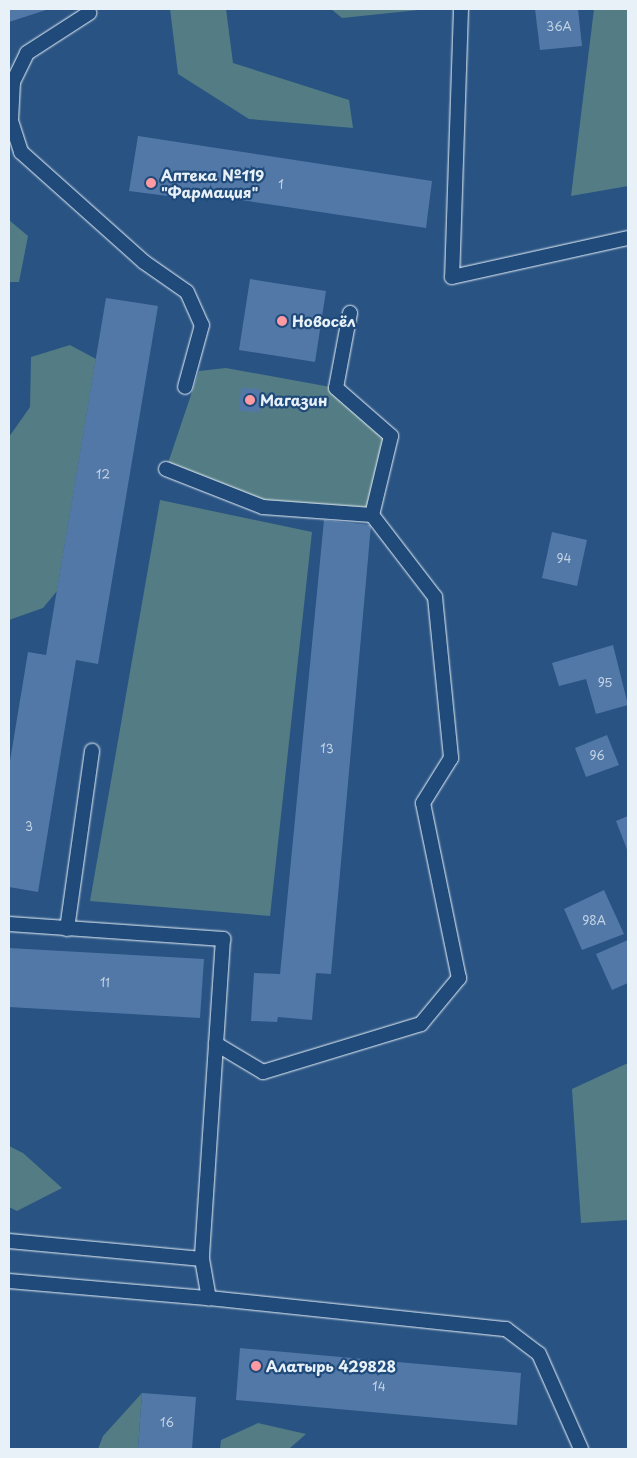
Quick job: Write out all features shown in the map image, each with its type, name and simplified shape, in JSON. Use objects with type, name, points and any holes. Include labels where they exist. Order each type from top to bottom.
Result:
[{"type":"lane","points":[[461,9],[452,277],[628,238]]},
{"type":"lane","points":[[89,13],[27,53],[11,82],[11,121],[22,152],[144,262],[187,292],[202,325],[185,387]]},
{"type":"lane","points":[[350,313],[336,388],[390,436],[372,515]]},
{"type":"lane","points":[[166,469],[263,507],[372,515],[435,597],[451,758],[423,803],[459,978],[421,1024],[263,1072],[216,1044]]},
{"type":"lane","points":[[67,928],[92,751]]},
{"type":"lane","points":[[9,924],[223,940],[202,1259],[209,1298]]},
{"type":"lane","points":[[9,1241],[202,1259]]},
{"type":"lane","points":[[9,1281],[209,1298],[506,1329],[539,1354],[581,1449]]},
{"type":"green space","points":[[170,9],[226,9],[233,63],[349,100],[353,128],[249,119],[178,74]]},
{"type":"green space","points":[[331,9],[428,9],[342,18]]},
{"type":"green space","points":[[594,9],[628,9],[628,186],[571,196]]},
{"type":"green space","points":[[9,220],[28,236],[19,282],[9,282]]},
{"type":"green space","points":[[70,345],[96,359],[57,591],[43,608],[9,620],[9,437],[30,407],[31,357]]},
{"type":"green space","points":[[226,368],[336,388],[391,436],[372,515],[263,507],[166,469],[199,371]]},
{"type":"green space","points":[[160,500],[312,532],[270,916],[90,901]]},
{"type":"green space","points":[[628,1063],[628,1220],[581,1223],[572,1089]]},
{"type":"green space","points":[[9,1146],[23,1153],[62,1188],[17,1211],[9,1207]]},
{"type":"green space","points":[[142,1393],[138,1449],[98,1449],[103,1436]]},
{"type":"green space","points":[[258,1423],[306,1434],[289,1449],[220,1449],[221,1440]]},
{"type":"building","points":[[9,9],[49,9],[9,22]]},
{"type":"building","points":[[535,9],[578,9],[582,46],[540,50]]},
{"type":"building","points":[[138,136],[432,181],[426,228],[168,189],[168,196],[129,191]]},
{"type":"building","name":"Новосёл","points":[[250,279],[326,291],[315,362],[239,350]]},
{"type":"building","points":[[106,298],[158,306],[98,664],[76,660],[38,892],[9,887],[9,767],[28,652],[46,655]]},
{"type":"building","name":"Магазин","points":[[241,388],[260,389],[259,412],[239,411]]},
{"type":"building","points":[[324,520],[371,525],[331,974],[316,973],[312,1020],[278,1017],[277,1022],[251,1021],[254,973],[280,974]]},
{"type":"building","points":[[552,532],[587,540],[577,586],[542,578]]},
{"type":"building","points":[[613,645],[628,705],[596,714],[586,679],[559,686],[552,663]]},
{"type":"building","points":[[607,735],[619,765],[586,777],[575,748]]},
{"type":"building","points":[[628,816],[628,852],[616,821]]},
{"type":"building","points":[[604,890],[624,934],[582,950],[564,909]]},
{"type":"building","points":[[628,940],[628,983],[612,990],[596,954]]},
{"type":"building","points":[[9,948],[204,959],[200,1018],[9,1007]]},
{"type":"building","points":[[240,1348],[521,1373],[517,1425],[236,1400]]},
{"type":"building","points":[[142,1393],[196,1397],[192,1449],[138,1449]]},
{"type":"place","name":"Аптека №119 \"Фармация\"","points":[[151,183]]},
{"type":"place","name":"Новосёл","points":[[282,321]]},
{"type":"place","name":"Магазин","points":[[250,400]]},
{"type":"place","name":"Алатырь 429828","points":[[256,1366]]}]
